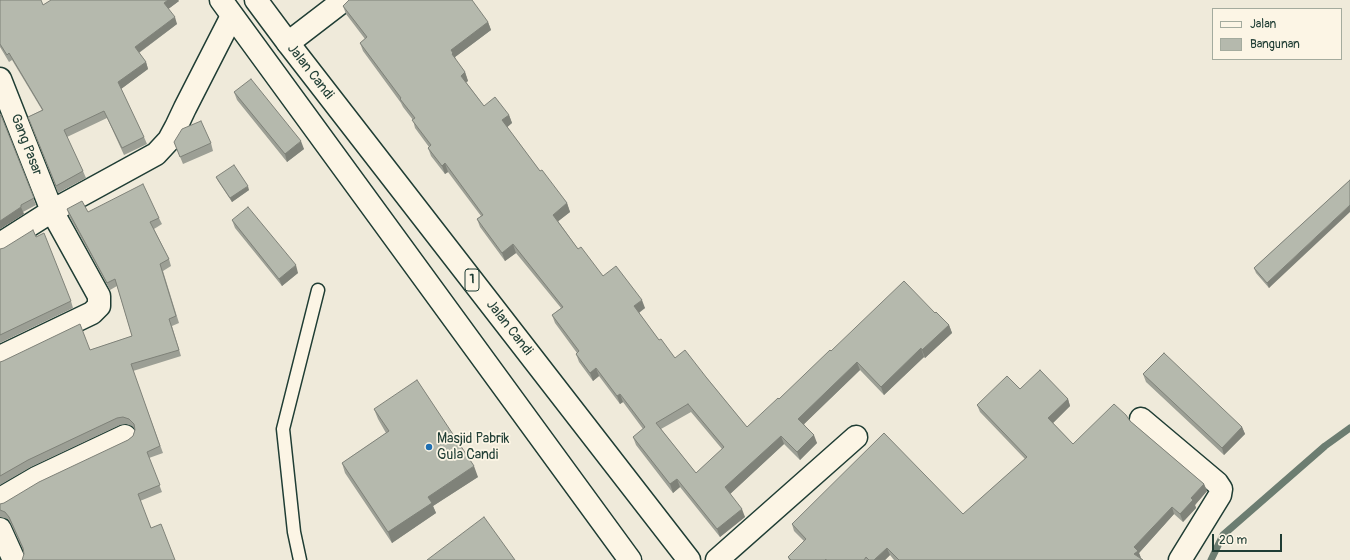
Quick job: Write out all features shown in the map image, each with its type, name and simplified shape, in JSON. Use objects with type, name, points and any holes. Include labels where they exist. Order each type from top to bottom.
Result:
[{"type":"main road","name":"Jalan Candi","points":[[256,0],[689,560]]},
{"type":"main road","points":[[288,43],[344,0]]},
{"type":"main road","name":"Jalan Candi","points":[[226,8],[630,560]]},
{"type":"main road","points":[[0,244],[52,211],[156,154],[169,140],[226,8]]},
{"type":"main road","name":"Gang Pasar","points":[[0,79],[52,211],[99,296],[98,306],[92,313],[0,357]]},
{"type":"main road","points":[[1141,419],[1217,483],[1221,489],[1220,495],[1180,560]]},
{"type":"main road","points":[[0,499],[36,478],[125,436]]},
{"type":"main road","points":[[717,560],[856,437]]},
{"type":"main road","points":[[0,529],[14,560]]},
{"type":"lane","points":[[300,560],[294,532],[283,429],[318,290]]},
{"type":"building","points":[[0,0],[41,0],[43,5],[51,0],[168,0],[164,3],[175,17],[135,47],[146,62],[118,82],[144,137],[122,148],[104,111],[64,130],[83,171],[56,186],[28,117],[43,110],[9,53],[7,55],[0,44]]},
{"type":"building","points":[[349,0],[472,0],[488,22],[451,50],[453,53],[452,54],[465,72],[461,76],[484,106],[495,97],[509,115],[502,120],[540,171],[542,170],[567,203],[553,215],[578,249],[581,247],[603,276],[616,266],[642,300],[634,306],[659,340],[661,339],[675,358],[685,350],[747,427],[778,398],[779,399],[830,350],[831,351],[904,281],[935,313],[936,312],[949,325],[922,350],[921,348],[881,387],[857,362],[798,419],[814,435],[797,452],[781,436],[725,487],[742,509],[717,529],[677,479],[670,484],[633,437],[645,427],[620,394],[617,396],[596,368],[590,373],[576,354],[579,351],[552,315],[563,307],[513,244],[502,253],[477,219],[483,215],[445,163],[442,166],[428,148],[431,145],[412,120],[415,118],[360,43],[367,37],[343,6]],"holes":[[[688,404],[724,447],[696,473],[656,423]]]},
{"type":"building","points":[[251,79],[301,141],[285,154],[234,92]]},
{"type":"building","points":[[1,115],[34,198],[21,205],[21,207],[0,221],[0,116]]},
{"type":"building","points":[[201,121],[211,143],[180,157],[174,142],[182,129]]},
{"type":"building","points":[[234,165],[248,186],[230,198],[216,177]]},
{"type":"building","points":[[1350,180],[1350,205],[1267,283],[1254,268]]},
{"type":"building","points":[[143,184],[159,218],[150,222],[169,259],[160,264],[176,316],[169,319],[179,350],[131,364],[160,446],[147,452],[160,485],[138,494],[151,528],[161,524],[175,560],[22,560],[24,554],[23,548],[9,517],[5,512],[0,510],[0,504],[39,482],[128,440],[133,436],[135,430],[134,424],[129,419],[123,417],[117,418],[28,460],[0,476],[0,362],[80,324],[90,350],[132,336],[115,279],[107,283],[67,209],[82,201],[88,212]]},
{"type":"building","points":[[248,207],[296,265],[279,279],[232,220]]},
{"type":"building","points":[[33,230],[36,237],[44,233],[71,301],[0,335],[0,249]]},
{"type":"building","points":[[1164,353],[1242,427],[1222,448],[1143,374]]},
{"type":"building","points":[[1040,370],[1068,399],[1048,418],[1073,444],[1114,404],[1130,421],[1204,484],[1191,498],[1193,500],[1180,514],[1172,507],[1134,547],[1138,551],[1134,554],[1143,560],[899,560],[887,548],[874,560],[869,560],[866,557],[864,560],[791,560],[788,557],[806,539],[792,524],[884,433],[963,514],[1027,457],[977,405],[1007,376],[1020,389]]},
{"type":"building","points":[[417,380],[474,466],[428,497],[432,503],[388,532],[342,463],[389,431],[374,409]]},
{"type":"building","points":[[484,517],[515,560],[427,560]]},
{"type":"waterway","points":[[1211,560],[1223,535],[1325,446],[1350,428]]},
{"type":"place","name":"Masjid Pabrik Gula Candi","points":[[429,447]]}]
